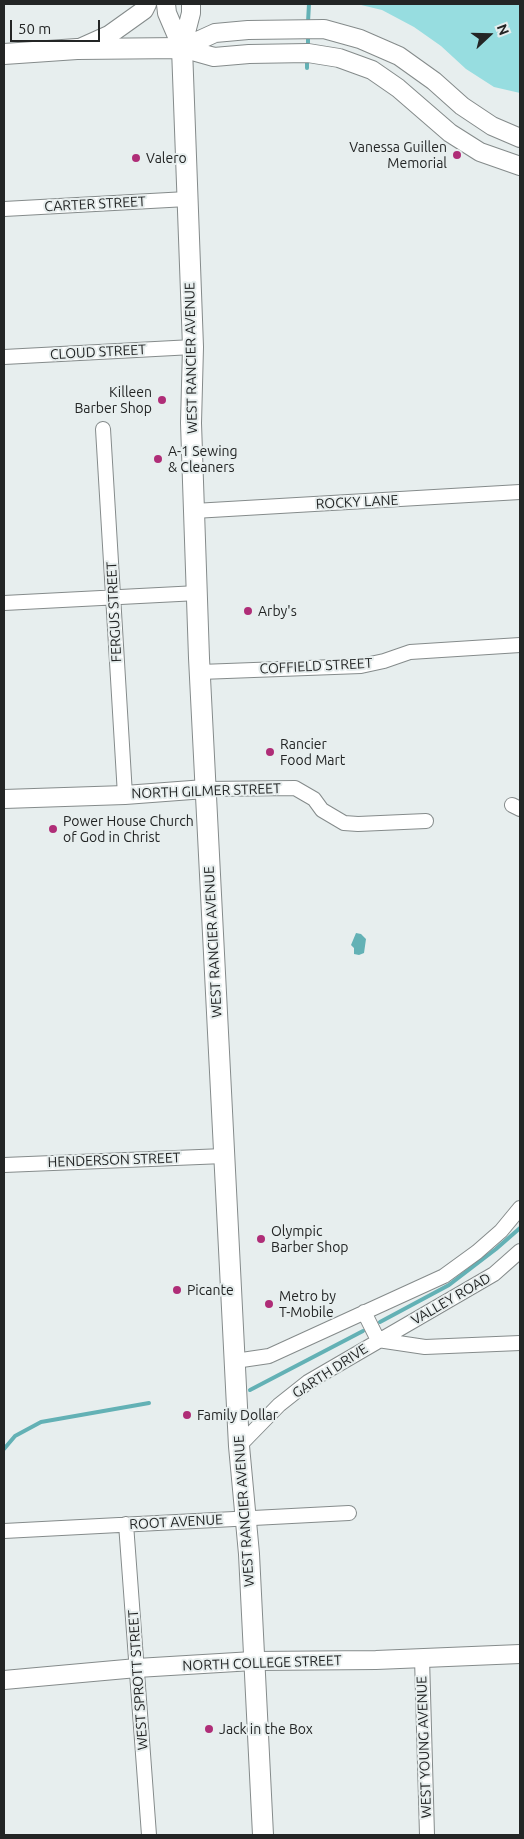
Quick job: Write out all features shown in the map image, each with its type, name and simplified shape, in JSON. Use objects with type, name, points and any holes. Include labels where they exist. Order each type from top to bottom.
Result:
[{"type":"main road","points":[[4,54],[77,49],[182,48]]},
{"type":"main road","name":"WEST RANCIER AVENUE","points":[[182,48],[193,347],[191,423],[205,789],[239,1446],[246,1518],[263,1835]]},
{"type":"street","points":[[77,49],[109,35],[144,10],[147,4]]},
{"type":"street","points":[[166,4],[167,13],[182,48]]},
{"type":"street","points":[[182,48],[191,13],[191,4]]},
{"type":"street","points":[[182,48],[215,33],[248,30],[324,29],[360,39],[399,56],[434,81],[462,106],[492,126],[520,138]]},
{"type":"street","points":[[182,48],[214,57],[249,54],[308,53],[339,58],[372,70],[398,88],[450,133],[480,152],[520,166]]},
{"type":"street","name":"CARTER STREET","points":[[4,209],[187,199]]},
{"type":"street","name":"CLOUD STREET","points":[[4,357],[193,347]]},
{"type":"street","name":"FERGUS STREET","points":[[103,429],[124,795]]},
{"type":"street","name":"ROCKY LANE","points":[[194,511],[520,492]]},
{"type":"street","points":[[4,603],[198,593]]},
{"type":"street","name":"COFFIELD STREET","points":[[200,672],[361,666],[418,650],[520,645]]},
{"type":"street","name":"NORTH GILMER STREET","points":[[4,799],[124,795],[205,789],[295,788],[314,799],[322,810],[344,823],[426,821]]},
{"type":"street","name":"HENDERSON STREET","points":[[4,1166],[224,1156]]},
{"type":"street","points":[[235,1361],[269,1356],[444,1276],[477,1252],[501,1231],[520,1208]]},
{"type":"street","name":"VALLEY ROAD","points":[[378,1340],[455,1298],[494,1274],[520,1251]]},
{"type":"street","name":"GARTH DRIVE","points":[[364,1312],[378,1340]]},
{"type":"street","name":"GARTH DRIVE","points":[[239,1446],[279,1405],[308,1382],[378,1340],[425,1347],[520,1343]]},
{"type":"street","name":"ROOT AVENUE","points":[[4,1531],[349,1514]]},
{"type":"street","name":"WEST SPROTT STREET","points":[[126,1524],[149,1835]]},
{"type":"street","name":"NORTH COLLEGE STREET","points":[[4,1680],[137,1668],[253,1661],[376,1660],[520,1654]]},
{"type":"street","name":"WEST YOUNG AVENUE","points":[[422,1658],[427,1835]]},
{"type":"shaded area","points":[[357,4],[520,4],[520,93],[494,87],[466,69],[441,46],[414,27],[382,10]]},
{"type":"shaded area","points":[[356,933],[361,934],[366,939],[364,953],[359,955],[354,954],[354,948],[351,945]]},
{"type":"waterway","points":[[308,22],[309,4]]},
{"type":"waterway","points":[[308,36],[308,46]]},
{"type":"waterway","points":[[307,61],[307,68]]},
{"type":"waterway","points":[[380,1322],[449,1285],[520,1228]]},
{"type":"waterway","points":[[250,1390],[363,1331]]},
{"type":"waterway","points":[[4,1449],[15,1436],[41,1422],[149,1403]]},
{"type":"place","name":"Vanessa Guillen Memorial","points":[[457,155]]},
{"type":"place","name":"Valero","points":[[136,158]]},
{"type":"place","name":"Killeen Barber Shop","points":[[162,400]]},
{"type":"place","name":"A-1 Sewing & Cleaners","points":[[158,459]]},
{"type":"place","name":"Arby's","points":[[248,611]]},
{"type":"place","name":"Rancier Food Mart","points":[[270,752]]},
{"type":"place","name":"Power House Church of God in Christ","points":[[53,829]]},
{"type":"place","name":"Olympic Barber Shop","points":[[261,1239]]},
{"type":"place","name":"Picante","points":[[177,1290]]},
{"type":"place","name":"Metro by T-Mobile","points":[[269,1304]]},
{"type":"place","name":"Family Dollar","points":[[187,1415]]},
{"type":"place","name":"Jack in the Box","points":[[209,1729]]}]
